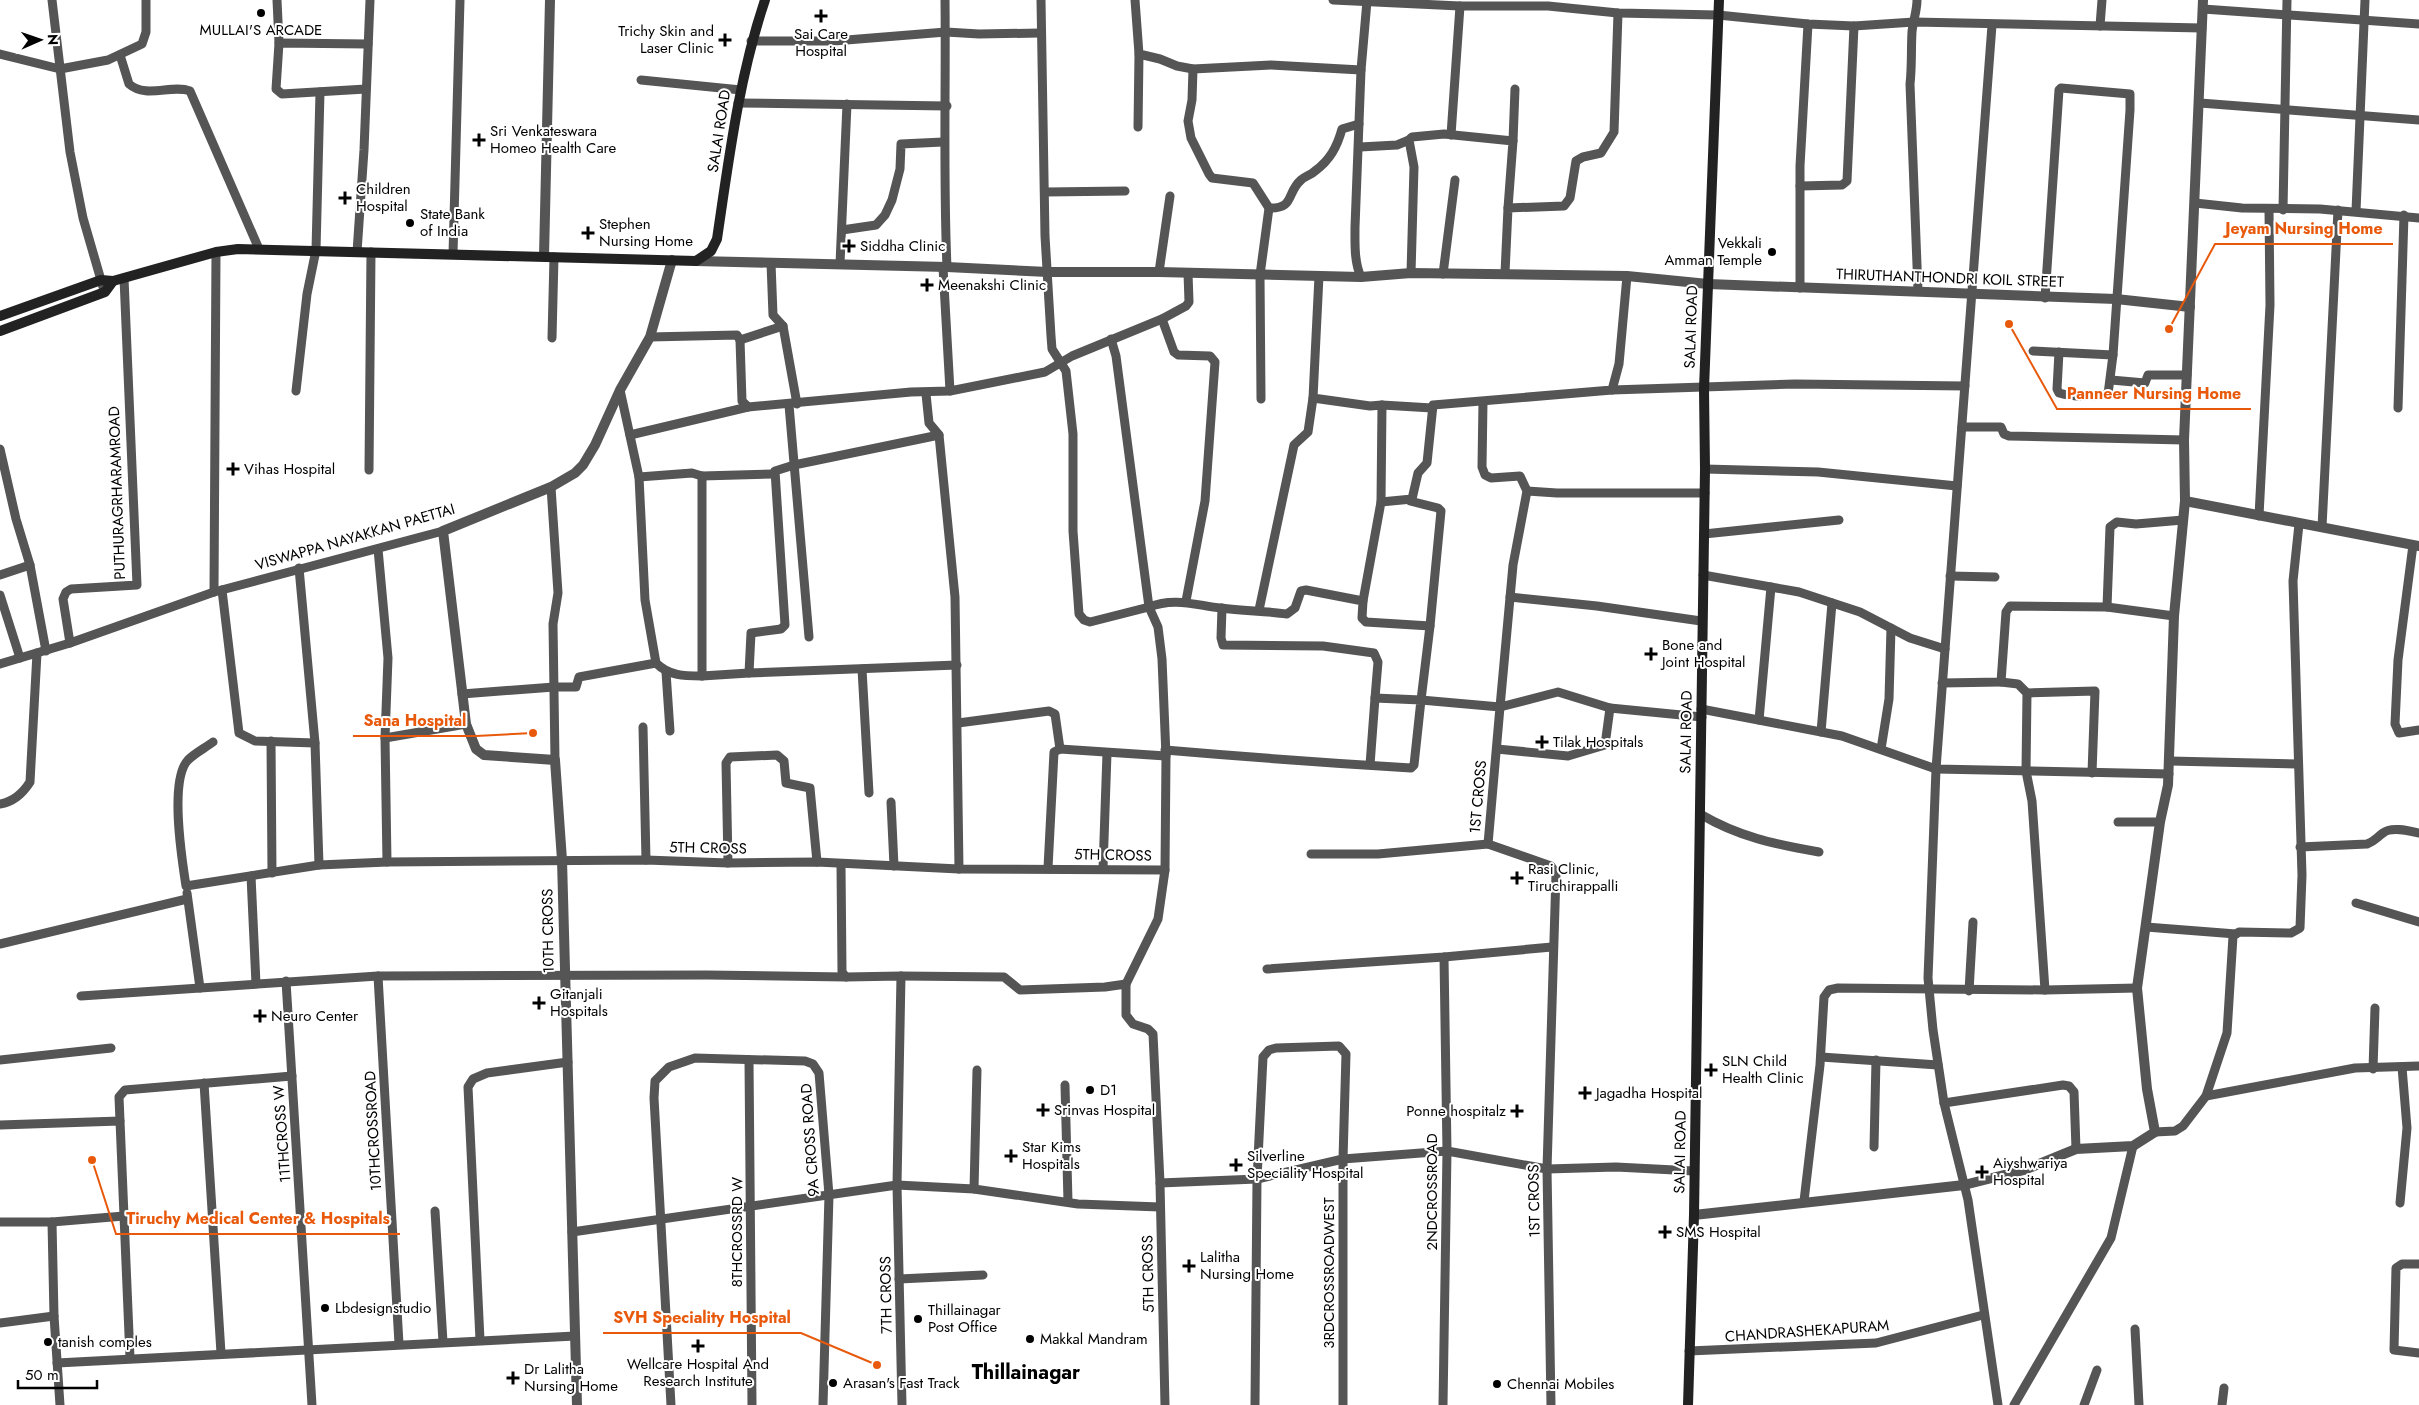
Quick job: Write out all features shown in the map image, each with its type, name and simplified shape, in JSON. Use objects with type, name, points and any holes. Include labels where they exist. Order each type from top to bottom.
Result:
[{"type":"main road","name":"SALAI ROAD","points":[[696,261],[711,251],[717,239],[738,103],[751,41],[765,0]]},
{"type":"main road","name":"SALAI ROAD","points":[[1688,1405],[1694,1215],[1702,713],[1701,621],[1705,493],[1704,389],[1719,0]]},
{"type":"main road","points":[[0,316],[101,280],[113,282],[216,252],[259,249],[316,250],[696,261]]},
{"type":"main road","points":[[0,331],[105,292],[113,282]]},
{"type":"street","points":[[52,0],[70,152],[83,218],[105,292]]},
{"type":"street","points":[[0,54],[60,68],[108,60],[142,44],[146,32],[146,0]]},
{"type":"street","points":[[276,0],[278,42],[276,89],[278,92],[282,94],[366,89]]},
{"type":"street","points":[[357,252],[370,0]]},
{"type":"street","points":[[453,254],[460,0]]},
{"type":"street","points":[[550,0],[549,256],[552,338]]},
{"type":"street","points":[[945,0],[947,106],[943,142],[945,267],[950,391]]},
{"type":"street","points":[[1041,0],[1040,33],[1052,349],[1066,371],[1073,434],[1073,531],[1079,614],[1084,620],[1090,622],[1162,602],[1186,601],[1222,608],[1288,614],[1292,612],[1298,594],[1303,590],[1364,602]]},
{"type":"street","points":[[1135,0],[1139,54],[1138,127]]},
{"type":"street","points":[[1334,0],[1460,6],[1548,3],[1618,13],[1718,15],[1808,24],[1854,26],[1914,22],[2202,28]]},
{"type":"street","points":[[1917,0],[1910,84],[1918,291]]},
{"type":"street","points":[[2100,26],[2102,0]]},
{"type":"street","points":[[2283,210],[2287,0]]},
{"type":"street","points":[[2356,212],[2365,0]]},
{"type":"street","points":[[1361,277],[1358,271],[1355,241],[1364,1]]},
{"type":"street","points":[[2155,1132],[2147,1089],[2137,988],[2170,761],[2174,616],[2185,500],[2184,440],[2203,5],[2288,15],[2419,24]]},
{"type":"street","points":[[1451,135],[1460,6]]},
{"type":"street","points":[[1508,208],[1564,206],[1570,198],[1576,161],[1582,157],[1601,153],[1609,144],[1616,120],[1618,13]]},
{"type":"street","points":[[1800,288],[1800,186],[1808,24]]},
{"type":"street","points":[[1992,25],[1936,769],[1929,990],[1944,1103],[1964,1185],[1998,1405]]},
{"type":"street","points":[[1800,186],[1842,185],[1847,181],[1854,26]]},
{"type":"street","points":[[751,41],[834,41],[946,32],[1040,33]]},
{"type":"street","points":[[278,42],[368,44]]},
{"type":"street","points":[[1139,54],[1193,69],[1271,65],[1361,70]]},
{"type":"street","points":[[120,55],[129,84],[133,87],[157,91],[190,91],[259,249]]},
{"type":"street","points":[[1193,69],[1192,100],[1188,121],[1192,138],[1208,174],[1212,178],[1253,183],[1269,208],[1260,275],[1261,399]]},
{"type":"street","points":[[641,80],[741,90]]},
{"type":"street","points":[[2045,298],[2058,94],[2061,88],[2131,95],[2111,380],[2108,394],[2101,396],[2059,393],[2057,389],[2059,352]]},
{"type":"street","points":[[1506,273],[1515,89]]},
{"type":"street","points":[[296,391],[307,294],[316,250],[320,92]]},
{"type":"street","points":[[738,103],[947,106]]},
{"type":"street","points":[[2200,103],[2360,117],[2419,120]]},
{"type":"street","points":[[840,264],[847,104]]},
{"type":"street","points":[[1269,208],[1279,208],[1288,203],[1300,181],[1313,173],[1337,147],[1342,129],[1359,124]]},
{"type":"street","points":[[1360,147],[1397,145],[1409,140],[1412,136],[1451,135],[1513,141]]},
{"type":"street","points":[[1409,140],[1414,167],[1411,273]]},
{"type":"street","points":[[842,230],[876,224],[885,215],[892,200],[900,170],[901,144],[943,142]]},
{"type":"street","points":[[1443,274],[1455,180]]},
{"type":"street","points":[[1046,192],[1125,191]]},
{"type":"street","points":[[1159,272],[1170,196]]},
{"type":"street","points":[[2195,203],[2283,210],[2338,210],[2404,215],[2419,218]]},
{"type":"street","points":[[2259,516],[2270,305],[2269,209]]},
{"type":"street","points":[[2322,527],[2338,210]]},
{"type":"street","points":[[2398,408],[2404,215]]},
{"type":"street","points":[[216,252],[218,591],[236,729],[242,736],[255,741],[314,743]]},
{"type":"street","points":[[369,470],[371,252]]},
{"type":"street","name":"VISWAPPA NAYAKKAN PAETTAI","points":[[0,664],[70,643],[218,591],[443,531],[551,486],[575,473],[588,458],[620,390],[650,337],[672,260]]},
{"type":"street","name":"THIRUTHANTHONDRI KOIL STREET","points":[[696,261],[945,267],[1048,272],[1159,272],[1361,277],[1411,273],[1627,276],[1708,284],[1972,293],[2045,298],[2116,298],[2190,307]]},
{"type":"street","points":[[771,263],[773,315],[783,326],[793,405],[794,465],[809,637]]},
{"type":"street","points":[[630,435],[748,408],[911,392],[926,394],[1046,372],[1111,339],[1162,319],[1186,306],[1189,302],[1188,273]]},
{"type":"street","points":[[1259,610],[1294,445],[1308,432],[1313,398],[1319,276]]},
{"type":"street","points":[[1612,390],[1618,364],[1627,276]]},
{"type":"street","name":"PUTHURAGRHARAMROAD","points":[[70,643],[64,598],[66,592],[71,589],[137,585],[124,278]]},
{"type":"street","points":[[1162,319],[1174,352],[1178,355],[1210,356],[1215,362],[1205,501],[1186,601]]},
{"type":"street","points":[[740,340],[783,326]]},
{"type":"street","points":[[650,337],[734,334],[740,340],[742,397],[744,404],[748,408]]},
{"type":"street","points":[[1111,339],[1116,356],[1149,607],[1158,628],[1166,753],[1165,870]]},
{"type":"street","points":[[2032,352],[2112,355]]},
{"type":"street","points":[[2111,380],[2145,383],[2148,375],[2187,375]]},
{"type":"street","points":[[1410,501],[1413,496],[1418,473],[1428,463],[1432,408],[1434,404],[1483,402],[1556,393],[1612,390],[1704,389],[1795,384],[1965,386]]},
{"type":"street","points":[[620,390],[639,477],[646,600],[656,662],[666,672],[702,676],[957,665]]},
{"type":"street","points":[[926,394],[930,423],[939,435],[955,597],[959,869]]},
{"type":"street","points":[[1313,398],[1370,406],[1432,408]]},
{"type":"street","points":[[1483,402],[1482,466],[1485,475],[1491,478],[1520,476],[1527,491],[1557,493],[1705,493]]},
{"type":"street","points":[[1382,405],[1381,502],[1362,618],[1366,622],[1430,626]]},
{"type":"street","points":[[1962,427],[2001,427],[2004,434],[2009,436],[2184,440]]},
{"type":"street","points":[[639,477],[692,473],[702,476],[774,474],[777,470],[794,465],[939,435]]},
{"type":"street","points":[[0,449],[16,519],[30,565],[41,652],[30,782],[26,789],[11,801],[0,804]]},
{"type":"street","points":[[1705,469],[1818,472],[1957,486]]},
{"type":"street","points":[[749,673],[750,633],[781,629],[785,625],[774,474]]},
{"type":"street","points":[[702,476],[702,676]]},
{"type":"street","points":[[443,531],[466,724],[476,749],[484,755],[555,760],[553,624],[558,593],[551,486]]},
{"type":"street","name":"1ST CROSS","points":[[1527,491],[1513,565],[1488,844],[1551,866],[1554,869],[1547,1169],[1551,1405]]},
{"type":"street","points":[[2185,500],[2416,546],[2398,660],[2395,724],[2399,733],[2403,734],[2419,730]]},
{"type":"street","points":[[1048,868],[1054,752],[1060,749],[1107,753],[1166,753],[1411,768],[1414,765],[1441,511],[1438,508],[1410,501],[1381,502]]},
{"type":"street","points":[[1704,534],[1840,520]]},
{"type":"street","points":[[2107,607],[2110,526],[2117,522],[2136,524],[2183,520]]},
{"type":"street","points":[[2146,927],[2236,934],[2243,931],[2291,933],[2300,928],[2300,847],[2293,581],[2299,524]]},
{"type":"street","points":[[378,549],[388,658],[385,738],[387,862]]},
{"type":"street","points":[[0,575],[30,565]]},
{"type":"street","points":[[299,568],[314,743],[319,865]]},
{"type":"street","points":[[1703,575],[1799,592],[1860,612],[1910,638],[1945,649]]},
{"type":"street","points":[[1950,576],[1995,577]]},
{"type":"street","points":[[1759,720],[1771,587]]},
{"type":"street","points":[[0,596],[20,658]]},
{"type":"street","points":[[1510,597],[1597,606],[1701,621]]},
{"type":"street","points":[[1821,732],[1832,603]]},
{"type":"street","points":[[2001,682],[2006,612],[2010,606],[2107,607],[2174,616]]},
{"type":"street","points":[[1222,608],[1221,638],[1223,645],[1323,646],[1374,653],[1378,662],[1370,765]]},
{"type":"street","points":[[1881,749],[1889,699],[1891,628]]},
{"type":"street","points":[[462,694],[554,686],[576,687],[579,677],[656,662]]},
{"type":"street","points":[[862,669],[869,793]]},
{"type":"street","points":[[666,672],[670,731]]},
{"type":"street","points":[[1942,683],[2001,682],[2018,684],[2028,693],[2095,691],[2092,773]]},
{"type":"street","points":[[1375,698],[1500,707],[1558,692],[1610,708],[1702,713],[1759,720],[1842,736],[1936,769],[2169,774]]},
{"type":"street","points":[[2028,693],[2026,771],[2032,801],[2045,990]]},
{"type":"street","points":[[1496,749],[1568,756],[1588,749],[1602,747],[1605,745],[1610,708]]},
{"type":"street","points":[[958,723],[1049,711],[1055,714],[1060,749]]},
{"type":"street","points":[[385,738],[466,724]]},
{"type":"street","points":[[643,726],[646,860]]},
{"type":"street","points":[[271,741],[272,873]]},
{"type":"street","points":[[200,988],[180,844],[178,811],[181,783],[188,760],[213,742]]},
{"type":"street","points":[[1104,869],[1107,753]]},
{"type":"street","points":[[728,863],[726,763],[730,758],[777,755],[784,761],[786,783],[810,788],[817,862]]},
{"type":"street","name":"10TH CROSS","points":[[555,760],[562,860],[577,1405]]},
{"type":"street","points":[[2170,761],[2298,764]]},
{"type":"street","points":[[891,802],[894,866]]},
{"type":"street","points":[[1700,814],[1724,828],[1748,838],[1819,852]]},
{"type":"street","points":[[2118,822],[2160,822]]},
{"type":"street","points":[[2300,847],[2366,844],[2376,841],[2382,833],[2391,830],[2419,832]]},
{"type":"street","points":[[1311,854],[1378,854],[1488,844]]},
{"type":"street","name":"5TH CROSS","points":[[186,886],[319,865],[387,862],[646,860],[728,863],[817,862],[841,865],[959,869],[1165,870],[1158,919],[1126,984],[1126,1015],[1133,1024],[1148,1029],[1153,1034],[1160,1183],[1164,1405]]},
{"type":"street","points":[[841,865],[840,964],[846,977]]},
{"type":"street","points":[[251,876],[256,984]]},
{"type":"street","points":[[0,944],[188,898]]},
{"type":"street","points":[[2356,903],[2419,922]]},
{"type":"street","points":[[1969,990],[1973,922]]},
{"type":"street","points":[[1694,1215],[1804,1201],[1964,1185],[2024,1170],[2076,1149],[2133,1146],[2155,1132],[2175,1132],[2183,1126],[2206,1096],[2227,1033],[2232,941],[2236,934]]},
{"type":"street","points":[[1267,969],[1444,957],[1552,947]]},
{"type":"street","name":"2NDCROSSROAD","points":[[1443,1405],[1447,1151],[1444,957]]},
{"type":"street","points":[[81,996],[378,976],[564,977],[707,975],[1004,977],[1020,990],[1105,987],[1126,984]]},
{"type":"street","name":"10THCROSSROAD","points":[[378,976],[399,1344]]},
{"type":"street","name":"7TH CROSS","points":[[901,976],[897,1185],[902,1405]]},
{"type":"street","name":"11THCROSS W","points":[[286,981],[312,1405]]},
{"type":"street","points":[[1804,1201],[1821,1057],[1824,997],[1829,990],[1838,988],[2045,990],[2137,988]]},
{"type":"street","points":[[2373,1069],[2375,1008]]},
{"type":"street","name":"3RDCROSSROADWEST","points":[[1256,1179],[1263,1057],[1269,1050],[1276,1048],[1339,1046],[1345,1051],[1343,1405]]},
{"type":"street","points":[[0,1060],[111,1048]]},
{"type":"street","points":[[1821,1057],[1938,1065]]},
{"type":"street","name":"9A CROSS ROAD","points":[[670,1405],[655,1081],[669,1067],[695,1058],[805,1061],[813,1064],[819,1074],[829,1195],[823,1405]]},
{"type":"street","name":"8THCROSSRD W","points":[[749,1060],[752,1405]]},
{"type":"street","points":[[1874,1148],[1876,1060]]},
{"type":"street","points":[[480,1340],[468,1088],[473,1079],[488,1073],[568,1062]]},
{"type":"street","points":[[2206,1096],[2355,1068],[2373,1069],[2419,1066]]},
{"type":"street","points":[[2400,1203],[2407,1128],[2402,1067]]},
{"type":"street","points":[[974,1190],[978,1070]]},
{"type":"street","points":[[130,1358],[119,1097],[125,1090],[292,1076]]},
{"type":"street","points":[[204,1083],[221,1353]]},
{"type":"street","points":[[1065,1085],[1068,1202]]},
{"type":"street","points":[[1944,1103],[2063,1085],[2069,1086],[2074,1092],[2076,1149]]},
{"type":"street","points":[[0,1125],[120,1121]]},
{"type":"street","points":[[2014,1405],[2111,1238],[2133,1146]]},
{"type":"street","points":[[1160,1183],[1256,1179],[1343,1160],[1447,1151],[1547,1169],[1616,1167],[1694,1172]]},
{"type":"street","points":[[1255,1405],[1256,1179]]},
{"type":"street","points":[[572,1232],[897,1185],[974,1190],[1068,1202],[1160,1207]]},
{"type":"street","points":[[436,1211],[443,1342]]},
{"type":"street","points":[[0,1222],[52,1222],[124,1216]]},
{"type":"street","points":[[52,1222],[54,1316],[60,1405]]},
{"type":"street","points":[[2419,1264],[2402,1264],[2396,1268],[2394,1350],[2419,1353]]},
{"type":"street","points":[[899,1279],[983,1275]]},
{"type":"street","name":"CHANDRASHEKAPURAM","points":[[1689,1351],[1876,1343],[1984,1315]]},
{"type":"street","points":[[0,1323],[54,1316]]},
{"type":"street","points":[[2135,1329],[2139,1405]]},
{"type":"street","points":[[57,1363],[309,1348],[575,1336]]},
{"type":"street","points":[[2084,1405],[2097,1370]]},
{"type":"street","points":[[2222,1405],[2224,1388]]},
{"type":"place","name":"MULLAI'S ARCADE","points":[[261,13]]},
{"type":"place","name":"Sai Care Hospital","points":[[821,16]]},
{"type":"place","name":"Trichy Skin and Laser Clinic","points":[[725,40]]},
{"type":"place","name":"Sri Venkateswara Homeo Health Care","points":[[479,140]]},
{"type":"place","name":"Children Hospital","points":[[345,198]]},
{"type":"place","name":"State Bank of India","points":[[410,223]]},
{"type":"place","name":"Stephen Nursing Home","points":[[588,233]]},
{"type":"place","name":"Siddha Clinic","points":[[849,246]]},
{"type":"place","name":"Vekkali Amman Temple","points":[[1772,252]]},
{"type":"place","name":"Meenakshi Clinic","points":[[927,285]]},
{"type":"place","name":"Panneer Nursing Home","points":[[2009,324]]},
{"type":"place","name":"Jeyam Nursing Home","points":[[2169,329]]},
{"type":"place","name":"Vihas Hospital","points":[[233,469]]},
{"type":"place","name":"Bone and Joint Hospital","points":[[1651,654]]},
{"type":"place","name":"Sana Hospital","points":[[533,733]]},
{"type":"place","name":"Tilak Hospitals","points":[[1542,742]]},
{"type":"place","name":"Rasi Clinic, Tiruchirappalli","points":[[1517,878]]},
{"type":"place","name":"Gitanjali Hospitals","points":[[539,1003]]},
{"type":"place","name":"Neuro Center","points":[[260,1016]]},
{"type":"place","name":"SLN Child Health Clinic","points":[[1711,1070]]},
{"type":"place","name":"D1","points":[[1090,1090]]},
{"type":"place","name":"Jagadha Hospital","points":[[1585,1093]]},
{"type":"place","name":"Srinvas Hospital","points":[[1043,1110]]},
{"type":"place","name":"Ponne hospitalz","points":[[1517,1111]]},
{"type":"place","name":"Star Kims Hospitals","points":[[1011,1156]]},
{"type":"place","name":"Tiruchy Medical Center & Hospitals","points":[[92,1160]]},
{"type":"place","name":"Silverline Speciality Hospital","points":[[1236,1165]]},
{"type":"place","name":"Aiyshwariya Hospital","points":[[1982,1172]]},
{"type":"place","name":"SMS Hospital","points":[[1665,1232]]},
{"type":"place","name":"Lalitha Nursing Home","points":[[1189,1266]]},
{"type":"place","name":"Lbdesignstudio","points":[[325,1308]]},
{"type":"place","name":"Thillainagar Post Office","points":[[918,1319]]},
{"type":"place","name":"Makkal Mandram","points":[[1030,1339]]},
{"type":"place","name":"tanish comples","points":[[48,1342]]},
{"type":"place","name":"Wellcare Hospital And Research Institute","points":[[698,1346]]},
{"type":"place","name":"SVH Speciality Hospital","points":[[877,1365]]},
{"type":"place","name":"Dr Lalitha Nursing Home","points":[[513,1378]]},
{"type":"place","name":"Arasan's Fast Track","points":[[833,1383]]},
{"type":"place","name":"Chennai Mobiles","points":[[1497,1384]]},
{"type":"district","name":"Thillainagar","points":[[1026,1372]]}]
